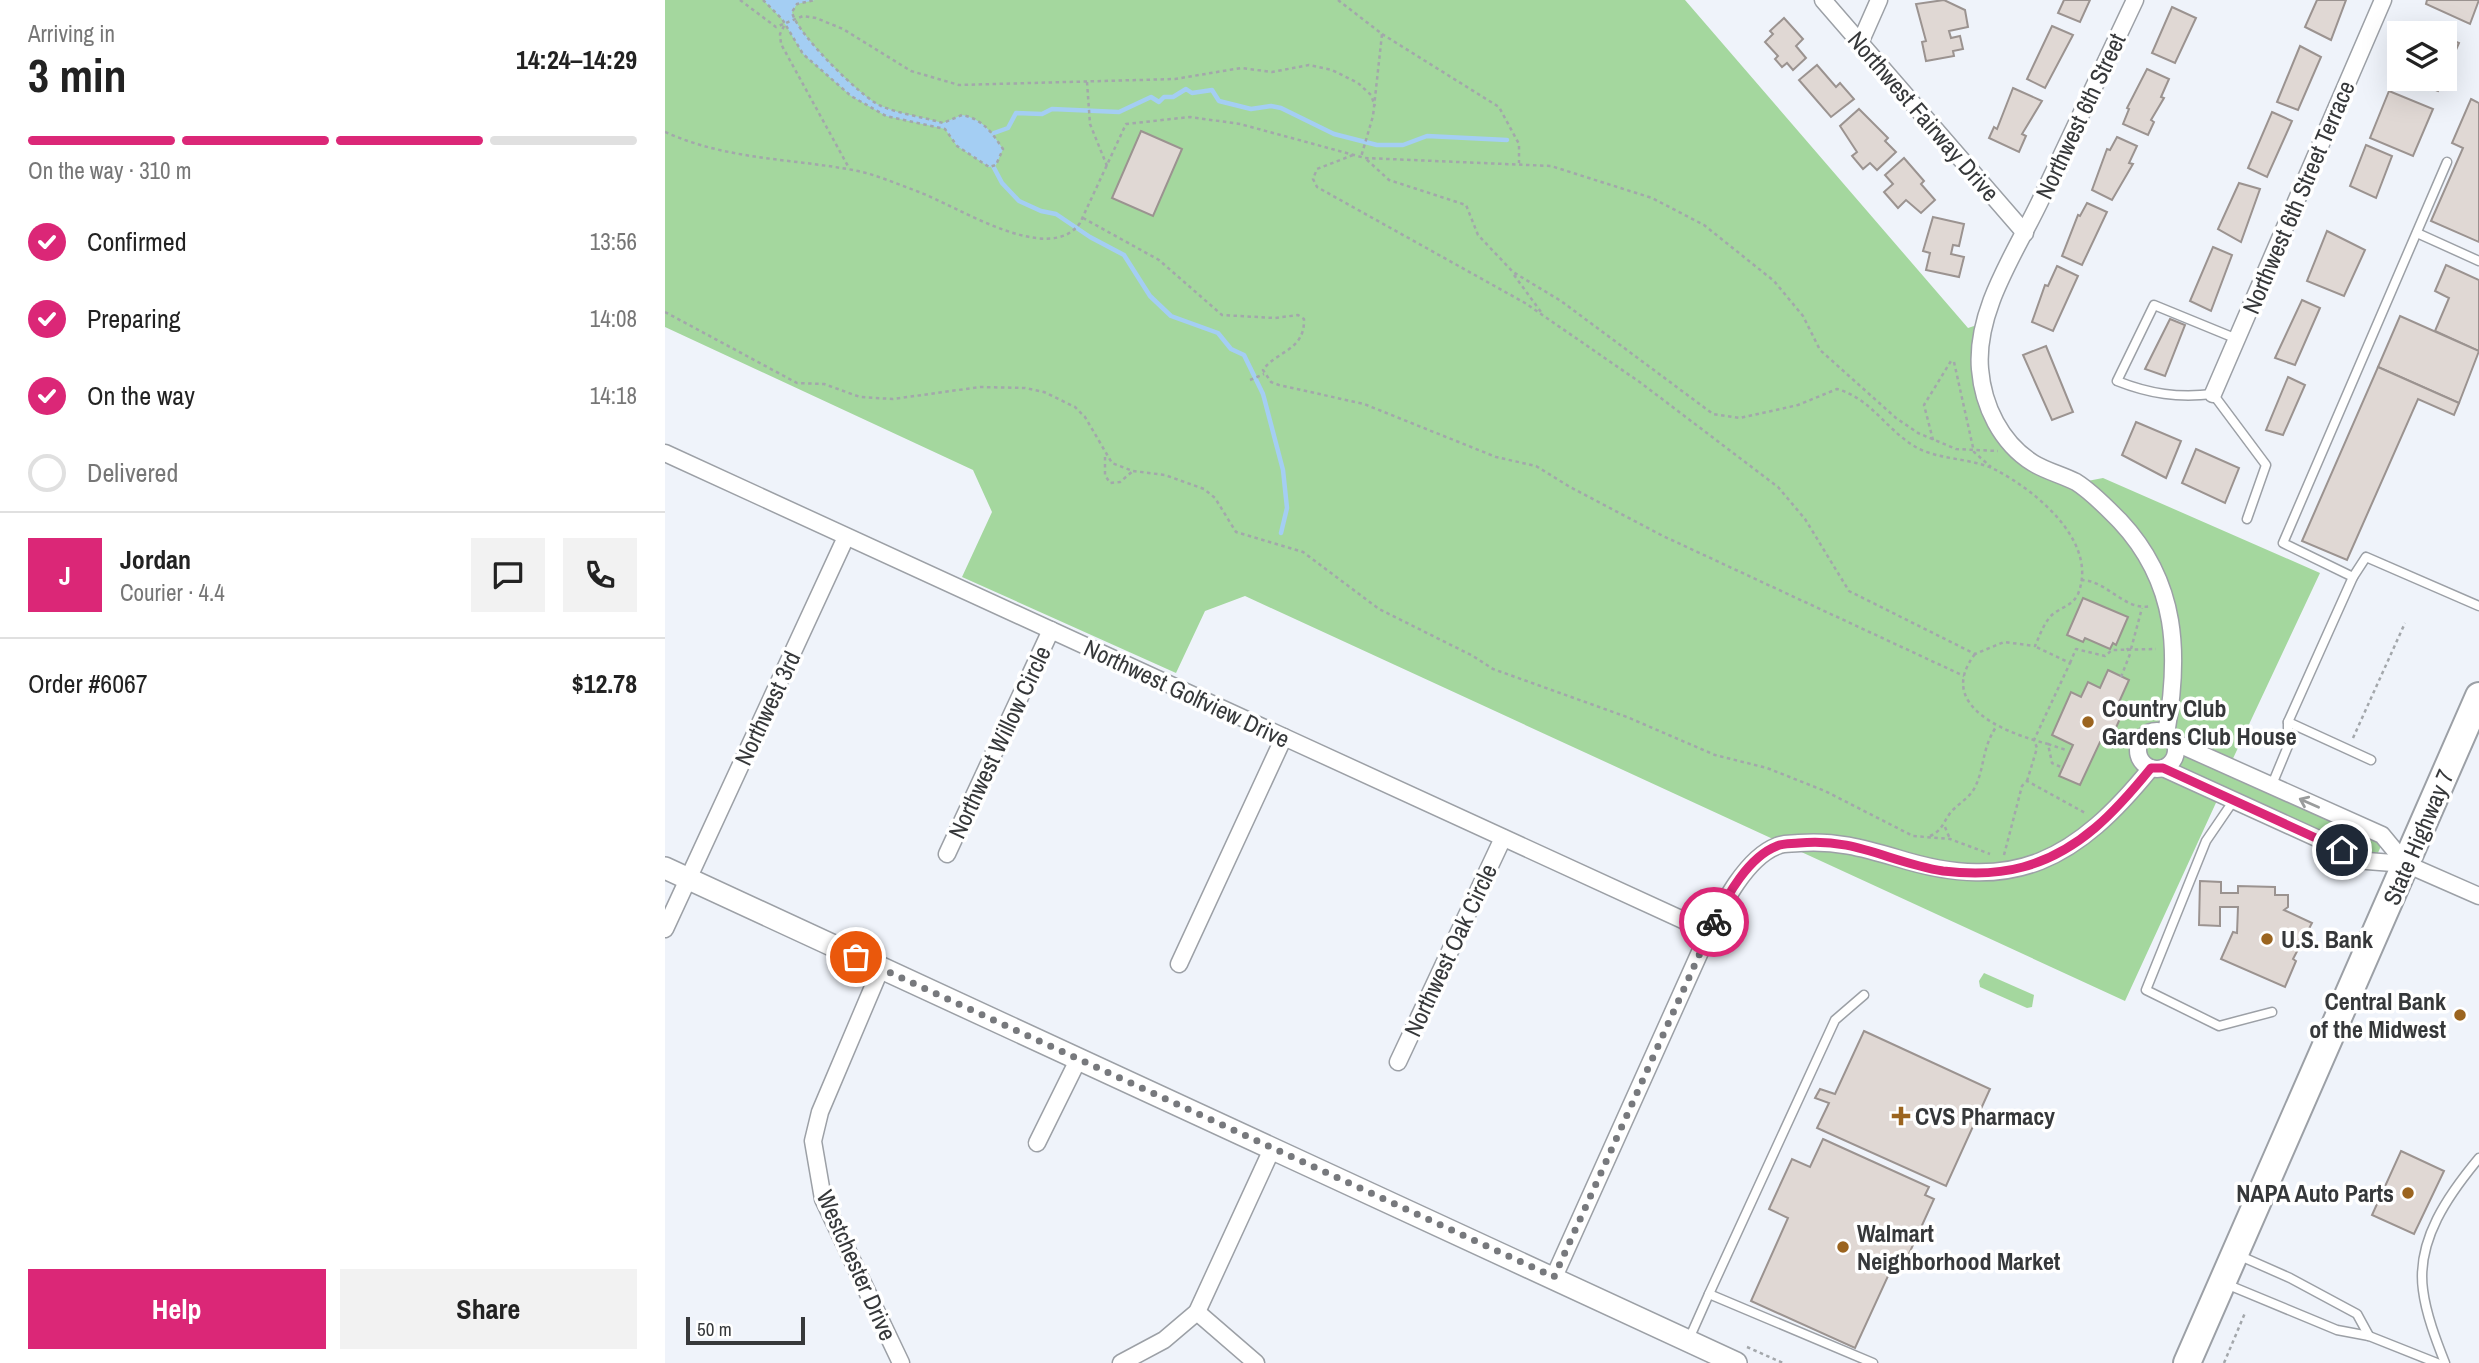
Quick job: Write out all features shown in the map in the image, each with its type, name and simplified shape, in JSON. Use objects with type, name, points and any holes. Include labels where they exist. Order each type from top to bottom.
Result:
[{"type":"main road","name":"State Highway 7","points":[[2187,1363],[2479,696]]},
{"type":"street","name":"Northwest Fairway Drive","points":[[1823,0],[2025,233]]},
{"type":"street","points":[[1860,43],[1879,0]]},
{"type":"street","name":"Northwest 6th Street","points":[[1709,932],[1727,895],[1753,864],[1777,846],[1826,841],[1869,849],[1942,871],[1999,871],[2023,867],[2056,855],[2102,823],[2157,768],[2173,760],[2170,738],[2173,649],[2166,601],[2157,571],[2133,536],[2106,506],[2077,483],[2032,463],[2003,437],[1987,405],[1980,368],[1988,310],[2135,0]]},
{"type":"street","name":"Northwest 6th Street Terrace","points":[[2213,394],[2383,0]]},
{"type":"street","name":"Northwest Golfview Drive","points":[[665,453],[1709,932]]},
{"type":"street","name":"Northwest 3rd","points":[[665,929],[846,537]]},
{"type":"street","name":"Northwest Willow Circle","points":[[947,854],[1051,631]]},
{"type":"street","points":[[2406,864],[2382,835],[2271,787],[2154,731],[2128,736],[2139,755],[2157,768],[2234,800],[2367,862],[2406,864],[2479,895]]},
{"type":"street","points":[[1179,964],[1285,737]]},
{"type":"street","name":"Northwest Oak Circle","points":[[1398,1062],[1503,838]]},
{"type":"street","points":[[665,869],[1689,1341],[1737,1353]]},
{"type":"street","points":[[1554,1277],[1709,932]]},
{"type":"street","name":"Westchester Drive","points":[[881,968],[820,1112],[813,1141],[823,1199],[901,1363]]},
{"type":"street","points":[[1037,1143],[1078,1060]]},
{"type":"street","points":[[1121,1363],[1164,1340],[1197,1312],[1272,1149]]},
{"type":"street","points":[[1197,1312],[1256,1363]]},
{"type":"lane","points":[[2353,577],[2283,543],[2447,162]]},
{"type":"lane","points":[[2417,233],[2479,261]]},
{"type":"lane","points":[[2237,339],[2154,305],[2117,381],[2137,389],[2181,398],[2213,394],[2266,466],[2247,519]]},
{"type":"lane","points":[[2271,787],[2288,746],[2288,722],[2353,577],[2367,556],[2479,606]]},
{"type":"lane","points":[[2288,722],[2371,760]]},
{"type":"lane","points":[[2234,800],[2206,841],[2146,990],[2219,1026],[2272,1012]]},
{"type":"lane","points":[[1689,1341],[1835,1020],[1864,995]]},
{"type":"lane","points":[[2445,1363],[2422,1287],[2426,1247],[2439,1213],[2479,1158]]},
{"type":"lane","points":[[2236,1254],[2331,1298],[2357,1314],[2369,1336]]},
{"type":"lane","points":[[2224,1283],[2337,1331],[2369,1336],[2437,1363]]},
{"type":"lane","points":[[1709,1294],[1873,1363]]},
{"type":"path","points":[[740,0],[776,27],[781,44],[850,169]]},
{"type":"path","points":[[763,0],[803,54],[851,96],[886,116],[945,129],[971,158],[989,167],[996,165],[1003,149],[994,133],[980,122],[961,115],[943,124],[878,105],[822,57],[794,20],[793,7],[815,0]]},
{"type":"path","points":[[1338,0],[1382,34],[1499,107],[1519,144],[1519,163]]},
{"type":"path","points":[[776,27],[809,16],[827,21],[911,71],[944,82],[985,87],[1194,77],[1241,68],[1272,72],[1309,65],[1332,70],[1359,83],[1371,95],[1375,106]]},
{"type":"path","points":[[780,34],[784,26]]},
{"type":"path","points":[[1382,34],[1375,106],[1363,158],[1389,180],[1466,205],[1478,235],[1513,272],[1543,315]]},
{"type":"path","points":[[1087,82],[1090,124],[1107,166]]},
{"type":"path","points":[[665,132],[716,151],[850,169],[922,193],[1005,231],[1057,239],[1073,232],[1080,223],[1126,124],[1190,117],[1240,124],[1363,158],[1551,166],[1652,198],[1712,230],[1791,298],[1820,350],[1896,418],[1934,440],[1974,452],[1993,453],[2014,447]]},
{"type":"path","points":[[1353,155],[1317,169],[1313,179],[1317,187],[1434,250],[1543,315],[1641,383],[1778,487],[1805,519],[1849,592],[1975,654]]},
{"type":"path","points":[[1083,218],[1159,260],[1222,315],[1275,318],[1298,314],[1304,319],[1304,328],[1296,344],[1266,366],[1263,374],[1250,380]]},
{"type":"path","points":[[1513,272],[1562,301],[1713,414],[1740,418],[1798,405],[1837,389],[1871,407],[1922,450],[1995,469]]},
{"type":"path","points":[[665,312],[797,383],[824,384],[860,397],[893,399],[980,387],[1044,391],[1075,407],[1085,417],[1112,463],[1133,471],[1165,475],[1205,489],[1215,498],[1236,532],[1303,552],[1372,605],[1493,669],[1627,717],[1715,754],[1759,765],[1825,791],[1913,836],[1950,839],[1992,855]]},
{"type":"path","points":[[1934,440],[1924,405],[1951,361],[1954,362],[1974,452],[2056,514],[2077,548],[2081,580],[2076,598],[2047,621],[2035,646]]},
{"type":"path","points":[[1263,374],[1279,385],[1364,404],[1509,461],[1536,466],[1663,536],[1963,676]]},
{"type":"path","points":[[1105,454],[1105,474],[1110,483],[1117,484],[1133,471]]},
{"type":"path","points":[[2081,580],[2087,580],[2142,608],[2166,601]]},
{"type":"path","points":[[2122,677],[2142,608]]},
{"type":"path","points":[[2348,749],[2405,623]]},
{"type":"path","points":[[2066,750],[1986,722],[1970,704],[1963,676],[1975,654],[2004,642],[2035,646],[2070,663]]},
{"type":"path","points":[[1999,871],[2022,786],[2028,781],[2037,748],[2034,740],[2076,649],[2105,656],[2112,650],[2173,649]]},
{"type":"path","points":[[1930,837],[1976,786],[1983,753],[1996,727]]},
{"type":"path","points":[[2047,744],[2052,762],[2063,768]]},
{"type":"path","points":[[2028,781],[2102,823]]},
{"type":"path","points":[[1945,823],[1950,839]]},
{"type":"path","points":[[2224,1363],[2245,1313]]},
{"type":"path","points":[[1737,1353],[1783,1363]]},
{"type":"green space","points":[[665,0],[1685,0],[1968,328],[1986,322],[1980,369],[2003,437],[2077,483],[2103,478],[2320,573],[2229,767],[2388,830],[2374,862],[2220,794],[2125,1001],[1245,596],[1205,611],[1176,673],[962,577],[992,512],[973,470],[665,327]]},
{"type":"green space","points":[[1984,973],[2034,995],[2032,1007],[2027,1008],[1980,987],[1979,981]]},
{"type":"water","points":[[763,0],[815,0],[797,4],[792,12],[796,22],[817,49],[860,91],[888,109],[943,123],[962,115],[976,120],[991,132],[1003,149],[996,165],[989,167],[957,146],[945,129],[886,116],[851,96],[803,54],[782,19]]},
{"type":"building","points":[[1944,0],[1965,10],[1968,27],[1949,31],[1951,38],[1960,36],[1963,49],[1953,51],[1954,56],[1926,61],[1922,42],[1926,41],[1916,4]]},
{"type":"building","points":[[2064,0],[2090,0],[2080,22],[2058,13]]},
{"type":"building","points":[[2317,0],[2346,0],[2331,40],[2305,27]]},
{"type":"building","points":[[2427,0],[2479,0],[2470,24],[2426,4]]},
{"type":"building","points":[[2172,7],[2196,18],[2175,63],[2152,53]]},
{"type":"building","points":[[1784,18],[1803,39],[1796,46],[1806,58],[1793,70],[1787,63],[1782,67],[1775,59],[1778,56],[1765,42],[1773,34],[1770,31]]},
{"type":"building","points":[[2052,26],[2073,35],[2045,88],[2027,79]]},
{"type":"building","points":[[2300,46],[2321,57],[2298,110],[2277,102]]},
{"type":"building","points":[[1817,65],[1836,87],[1840,83],[1854,99],[1831,117],[1799,80]]},
{"type":"building","points":[[2147,69],[2169,79],[2161,97],[2164,98],[2151,120],[2154,122],[2148,135],[2123,124],[2129,109],[2127,108]]},
{"type":"building","points":[[2013,88],[2042,101],[2022,134],[2026,136],[2019,152],[1989,138],[1994,127],[1997,129]]},
{"type":"building","points":[[2389,91],[2433,109],[2413,156],[2370,138]]},
{"type":"building","points":[[2471,99],[2479,103],[2479,242],[2431,221],[2463,148],[2452,143]]},
{"type":"building","points":[[1859,109],[1888,138],[1885,141],[1896,152],[1877,170],[1870,163],[1863,169],[1852,156],[1857,152],[1840,126]]},
{"type":"building","points":[[2272,112],[2292,121],[2267,177],[2248,168]]},
{"type":"building","points":[[1141,131],[1182,149],[1153,216],[1112,198]]},
{"type":"building","points":[[2117,137],[2137,146],[2129,163],[2133,164],[2112,200],[2092,190],[2107,149],[2110,150]]},
{"type":"building","points":[[2366,145],[2392,156],[2376,198],[2350,186]]},
{"type":"building","points":[[1904,158],[1924,181],[1921,184],[1935,200],[1921,213],[1906,200],[1898,208],[1884,192],[1893,184],[1885,175]]},
{"type":"building","points":[[2239,183],[2260,189],[2241,242],[2218,229]]},
{"type":"building","points":[[2087,203],[2107,212],[2082,265],[2062,256],[2078,215],[2080,216]]},
{"type":"building","points":[[1933,217],[1964,224],[1959,246],[1953,245],[1951,254],[1964,257],[1959,277],[1926,270],[1930,253],[1923,251]]},
{"type":"building","points":[[2327,231],[2365,250],[2344,296],[2307,281]]},
{"type":"building","points":[[2213,247],[2232,255],[2211,311],[2190,301]]},
{"type":"building","points":[[2446,265],[2479,280],[2479,351],[2435,331],[2449,298],[2435,291]]},
{"type":"building","points":[[2057,266],[2078,276],[2053,331],[2032,322],[2045,285],[2048,286]]},
{"type":"building","points":[[2302,300],[2320,308],[2295,365],[2275,358]]},
{"type":"building","points":[[2400,316],[2479,351],[2459,403],[2378,367]]},
{"type":"building","points":[[2170,319],[2185,325],[2165,376],[2145,369]]},
{"type":"building","points":[[2046,346],[2073,412],[2052,420],[2023,355]]},
{"type":"building","points":[[2378,367],[2459,403],[2454,415],[2418,399],[2347,560],[2302,541]]},
{"type":"building","points":[[2288,377],[2305,385],[2283,435],[2266,430]]},
{"type":"building","points":[[2136,422],[2181,441],[2166,478],[2122,455]]},
{"type":"building","points":[[2196,449],[2239,468],[2225,503],[2182,483]]},
{"type":"building","points":[[2083,598],[2128,617],[2116,645],[2113,643],[2110,649],[2085,638],[2083,642],[2067,635]]},
{"type":"building","name":"Country Club Gardens Club House","points":[[2108,670],[2129,680],[2115,711],[2122,714],[2108,746],[2100,742],[2080,785],[2059,776],[2073,745],[2052,735],[2071,692],[2081,697],[2088,682],[2100,688]]},
{"type":"building","points":[[2200,881],[2221,882],[2221,893],[2238,893],[2238,886],[2275,887],[2275,895],[2288,895],[2288,907],[2284,910],[2312,923],[2293,959],[2296,961],[2285,987],[2221,959],[2233,932],[2237,933],[2238,907],[2220,907],[2220,926],[2199,925]]},
{"type":"building","name":"CVS Pharmacy","points":[[1864,1031],[1990,1089],[1946,1186],[1817,1128],[1829,1103],[1815,1098],[1820,1089],[1835,1094]]},
{"type":"building","name":"Walmart Neighborhood Market","points":[[1823,1139],[1929,1187],[1925,1195],[1934,1199],[1903,1267],[1894,1263],[1855,1348],[1751,1301],[1788,1218],[1769,1209],[1792,1159],[1810,1167]]},
{"type":"building","name":"NAPA Auto Parts","points":[[2401,1151],[2444,1171],[2414,1234],[2372,1215]]},
{"type":"waterway","points":[[994,133],[1008,128],[1016,113],[1042,114],[1052,109],[1119,112],[1151,97],[1159,102],[1164,97],[1173,97],[1186,89],[1192,93],[1212,90],[1219,101],[1251,109],[1271,106],[1281,108],[1334,134],[1377,145],[1403,145],[1427,136],[1507,140]]},
{"type":"waterway","points":[[993,166],[1002,183],[1019,201],[1041,211],[1056,214],[1090,237],[1124,255],[1150,296],[1171,316],[1218,333],[1231,349],[1244,355],[1263,394],[1283,470],[1287,508],[1281,533]]},
{"type":"way so far","points":[[856,957],[1554,1277],[1714,922]]},
{"type":"place","name":"Country Club Gardens Club House","points":[[2088,722]]},
{"type":"place","name":"U.S. Bank","points":[[2267,939]]},
{"type":"place","name":"Central Bank of the Midwest","points":[[2460,1015]]},
{"type":"place","name":"CVS Pharmacy","points":[[1901,1116]]},
{"type":"place","name":"NAPA Auto Parts","points":[[2408,1193]]},
{"type":"place","name":"Walmart Neighborhood Market","points":[[1843,1247]]},
{"type":"route","points":[[1714,922],[1727,895],[1753,864],[1777,846],[1826,841],[1869,849],[1942,871],[1977,873],[2023,867],[2056,855],[2086,836],[2117,810],[2151,768],[2163,768],[2342,850]]}]
